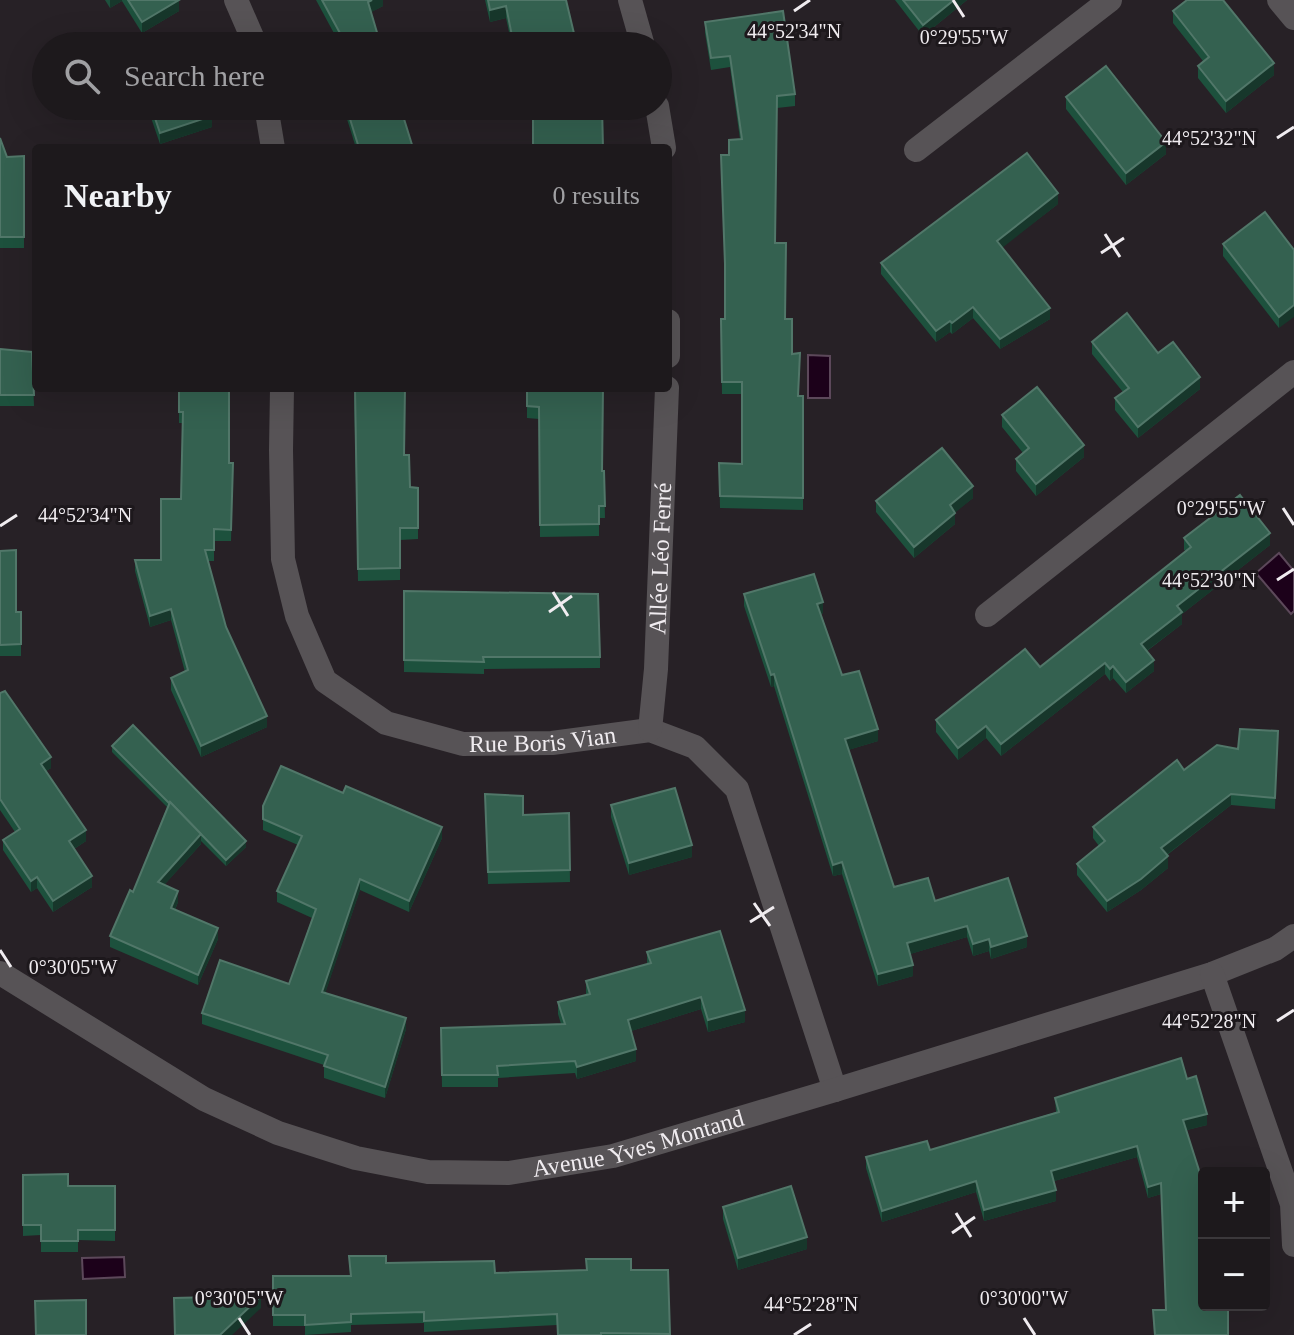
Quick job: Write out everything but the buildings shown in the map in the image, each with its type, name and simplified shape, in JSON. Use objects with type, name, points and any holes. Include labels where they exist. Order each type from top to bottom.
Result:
[{"type":"street","points":[[236,0],[250,32]]},
{"type":"street","points":[[630,0],[639,32]]},
{"type":"street","points":[[916,150],[1110,0]]},
{"type":"street","points":[[1279,0],[1294,18]]},
{"type":"street","points":[[268,120],[272,144]]},
{"type":"street","points":[[659,120],[663,144]]},
{"type":"street","points":[[987,615],[1294,372]]},
{"type":"street","name":"Rue Boris Vian","points":[[282,392],[283,559],[297,616],[325,681],[386,723],[463,744],[552,743],[650,730],[695,747],[737,789],[835,1090]]},
{"type":"street","name":"Allée Léo Ferré","points":[[650,730],[656,669],[667,392]]},
{"type":"street","name":"Avenue Yves Montand","points":[[0,973],[204,1099],[278,1133],[356,1158],[428,1172],[509,1173],[613,1156],[835,1090],[1212,974],[1275,949],[1294,936]]},
{"type":"street","points":[[1212,974],[1292,1204],[1294,1245]]},
{"type":"shaded area","points":[[808,355],[830,356],[830,398],[808,398]]},
{"type":"shaded area","points":[[1279,553],[1294,571],[1294,611],[1291,614],[1256,573]]},
{"type":"shaded area","points":[[124,1257],[125,1277],[83,1279],[82,1258]]}]
